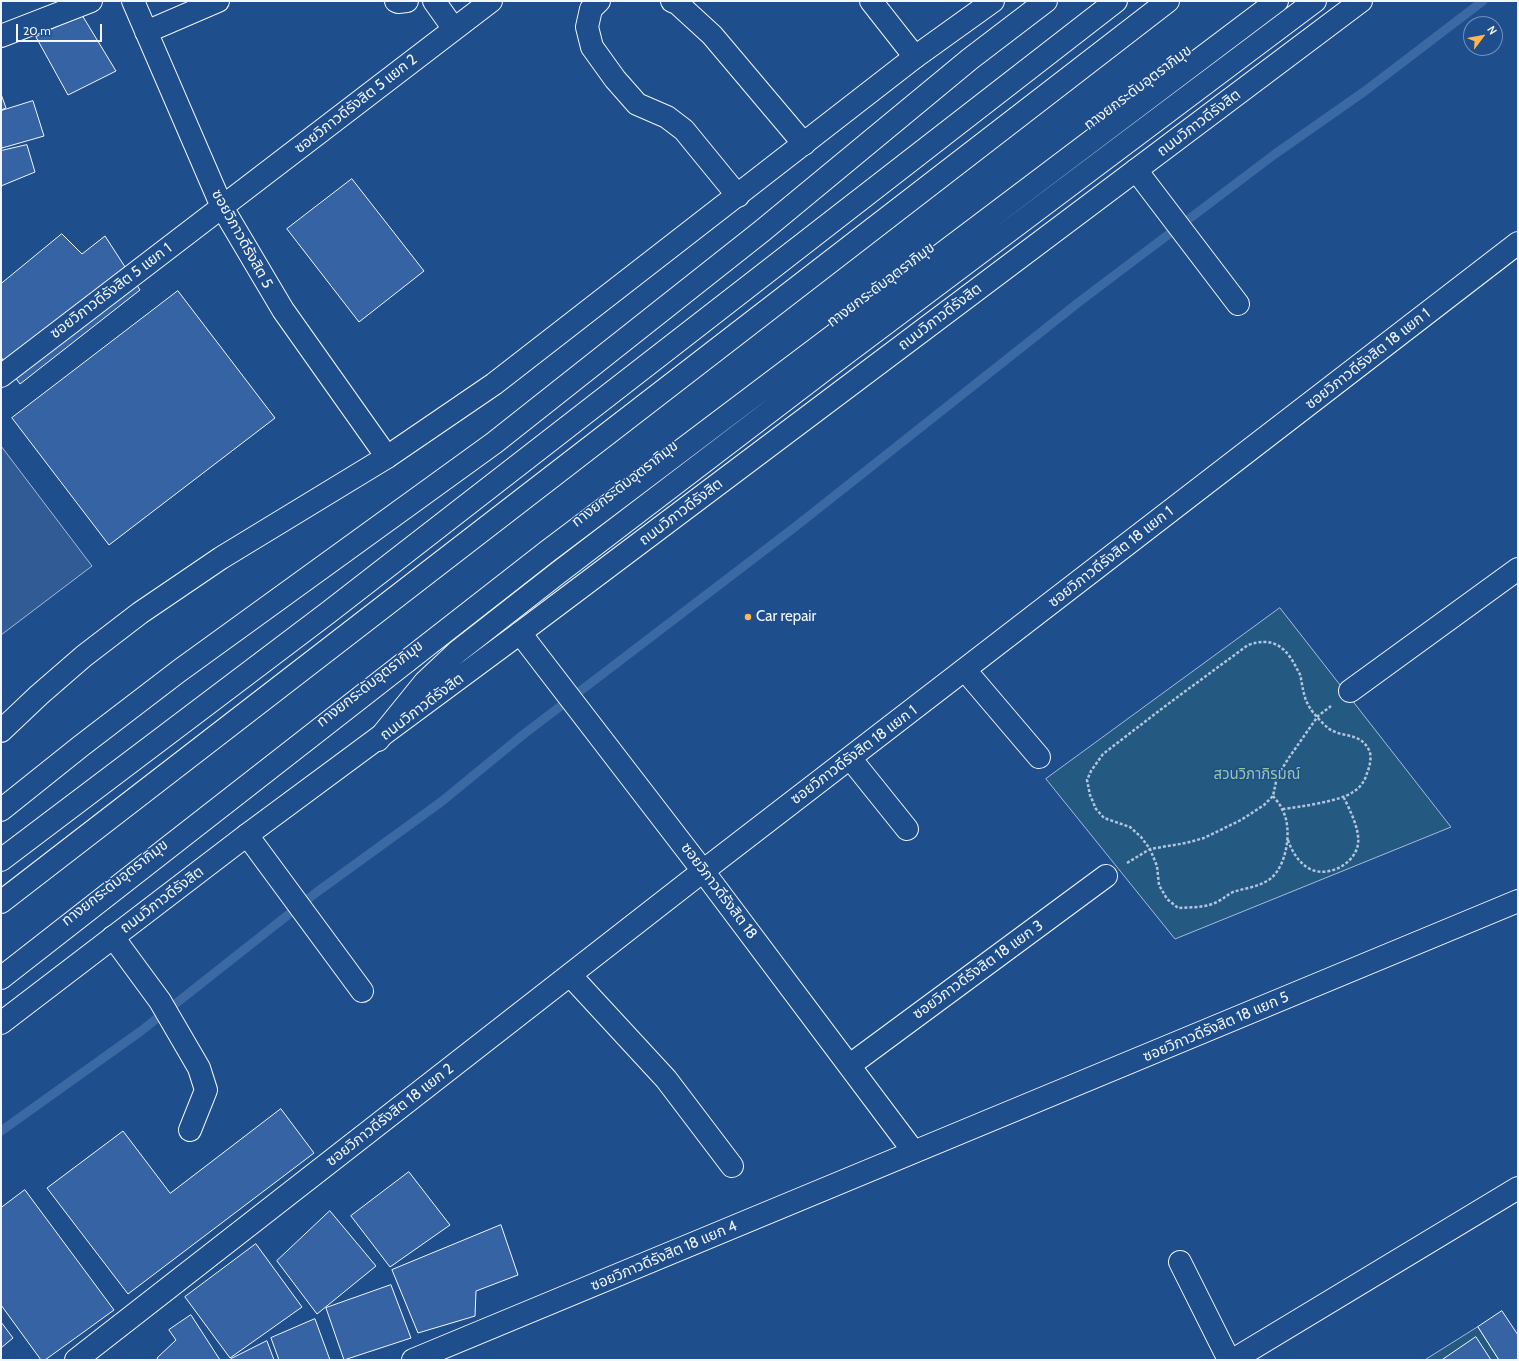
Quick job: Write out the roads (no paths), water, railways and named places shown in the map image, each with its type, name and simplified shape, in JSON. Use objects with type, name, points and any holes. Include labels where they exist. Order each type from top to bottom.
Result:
[{"type":"main road","points":[[1,36],[91,1]]},
{"type":"main road","name":"ซอยวิภาวดีรังสิต 5","points":[[133,1],[222,207],[283,310],[387,456]]},
{"type":"main road","points":[[146,32],[181,9],[218,1]]},
{"type":"main road","points":[[396,1],[407,1]]},
{"type":"main road","points":[[434,1],[454,29]]},
{"type":"main road","name":"ซอยวิภาวดีรังสิต 5 แยก 2","points":[[222,207],[490,1]]},
{"type":"main road","points":[[598,1],[591,9],[587,27],[592,47],[615,79],[637,104],[667,117],[684,130],[738,196]]},
{"type":"main road","points":[[672,1],[677,3],[712,35],[804,144]]},
{"type":"main road","points":[[871,1],[915,57]]},
{"type":"main road","points":[[1,731],[78,661],[140,613],[221,558],[387,456],[494,384],[738,196],[915,57],[993,1]]},
{"type":"main road","points":[[1,810],[178,671],[494,443],[762,231],[970,59],[1046,1]]},
{"type":"main road","points":[[1,860],[329,612],[1116,1]]},
{"type":"main road","points":[[1,902],[1168,1]]},
{"type":"main road","name":"ทางยกระดับอุตราภิมุข","points":[[1,971],[747,388],[1253,1]]},
{"type":"main road","points":[[1,978],[548,551],[1277,1]]},
{"type":"main road","points":[[378,740],[425,682],[457,652],[564,568],[845,354],[1315,1]]},
{"type":"main road","name":"ถนนวิภาวดีรังสิต","points":[[1,1024],[113,936],[378,740],[1361,1]]},
{"type":"main road","points":[[1136,170],[1238,304]]},
{"type":"main road","name":"ซอยวิภาวดีรังสิต 5 แยก 1","points":[[1,376],[222,207]]},
{"type":"main road","name":"ซอยวิภาวดีรังสิต 18 แยก 1","points":[[703,870],[965,670],[1518,243]]},
{"type":"main road","points":[[1350,691],[1518,569]]},
{"type":"main road","name":"ซอยวิภาวดีรังสิต 18","points":[[520,633],[703,870],[914,1152]]},
{"type":"main road","points":[[965,670],[1039,757]]},
{"type":"main road","points":[[850,758],[906,829]]},
{"type":"main road","points":[[248,835],[362,991]]},
{"type":"main road","name":"ซอยวิภาวดีรังสิต 18 แยก 2","points":[[76,1360],[703,870]]},
{"type":"main road","name":"ซอยวิภาวดีรังสิต 18 แยก 3","points":[[850,1065],[1106,876]]},
{"type":"main road","name":"ซอยวิภาวดีรังสิต 18 แยก 5","points":[[914,1152],[1518,900]]},
{"type":"main road","points":[[113,936],[160,1001],[199,1068],[206,1090],[190,1130]]},
{"type":"main road","points":[[570,975],[666,1079],[732,1166]]},
{"type":"main road","name":"ซอยวิภาวดีรังสิต 18 แยก 4","points":[[413,1360],[914,1152]]},
{"type":"main road","points":[[1233,1360],[1518,1188]]},
{"type":"main road","points":[[1180,1262],[1229,1360]]},
{"type":"waterway","points":[[1,1131],[141,1031],[317,892],[441,802],[524,734],[795,527],[1079,302],[1275,154],[1365,91],[1483,1]]},
{"type":"place","name":"Car repair","points":[[748,617]]},
{"type":"park label","name":"สวนวิภาภิรมณ์","points":[[1257,775]]}]
